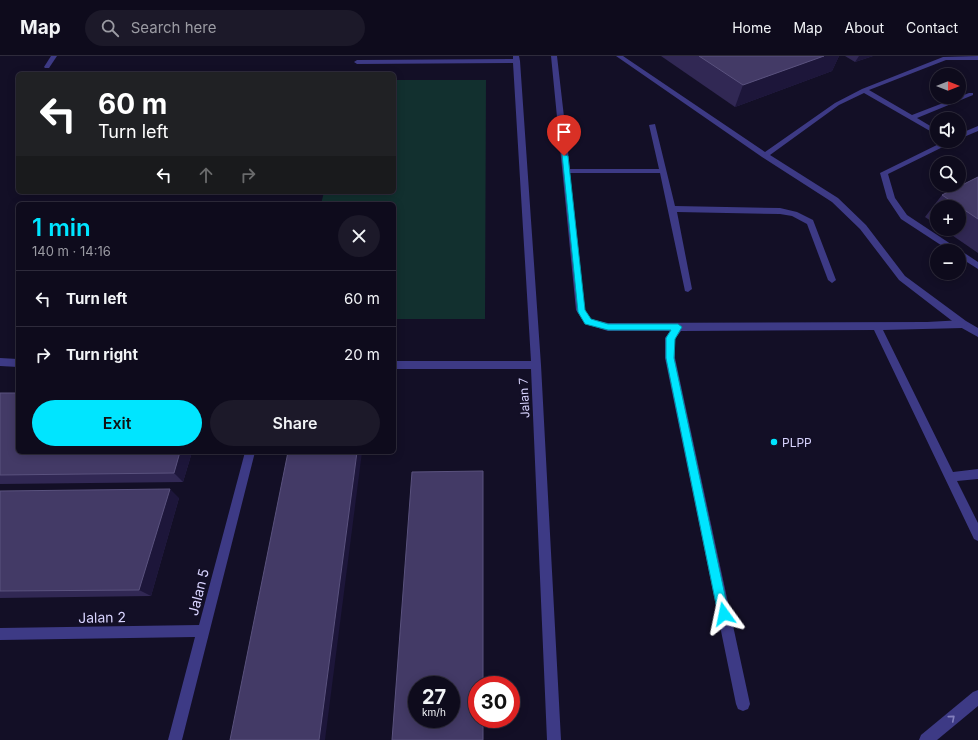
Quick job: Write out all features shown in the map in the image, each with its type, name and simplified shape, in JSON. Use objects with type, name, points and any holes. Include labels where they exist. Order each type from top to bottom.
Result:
[{"type":"street","points":[[47,67],[54,56]]},
{"type":"street","points":[[554,56],[581,310],[588,322],[608,327],[877,327],[963,324]]},
{"type":"street","points":[[619,56],[764,155],[834,200],[863,227],[902,278],[963,324],[978,333]]},
{"type":"street","points":[[357,62],[516,58]]},
{"type":"street","name":"Jalan 7","points":[[516,58],[536,365],[554,740]]},
{"type":"street","points":[[764,155],[837,104],[864,90],[946,58],[978,58]]},
{"type":"street","points":[[864,90],[930,128]]},
{"type":"street","points":[[912,118],[972,94]]},
{"type":"street","points":[[653,125],[688,289]]},
{"type":"street","points":[[966,134],[978,128]]},
{"type":"street","points":[[936,148],[884,173],[891,198],[904,217],[945,244]]},
{"type":"street","points":[[566,171],[664,171]]},
{"type":"street","points":[[672,209],[780,210],[794,214],[810,222],[832,280]]},
{"type":"street","points":[[966,258],[978,266]]},
{"type":"street","points":[[678,327],[670,338],[670,358],[743,704]]},
{"type":"street","points":[[877,327],[978,536]]},
{"type":"street","points":[[0,362],[16,363]]},
{"type":"street","points":[[396,365],[536,365]]},
{"type":"street","name":"Jalan 5","points":[[176,740],[249,454]]},
{"type":"street","points":[[949,477],[978,474]]},
{"type":"street","name":"Jalan 2","points":[[0,634],[203,631]]},
{"type":"street","points":[[926,740],[978,697]]},
{"type":"green space","points":[[396,80],[486,80],[485,319],[396,319],[396,202],[322,202],[324,194],[396,194]]},
{"type":"building","points":[[699,56],[824,56],[743,85]]},
{"type":"building","points":[[978,177],[978,219],[966,211],[966,200],[950,200],[942,195],[948,192],[966,192],[966,183]]},
{"type":"building","points":[[0,393],[16,393],[16,454],[179,454],[174,473],[0,475]]},
{"type":"building","points":[[288,454],[357,454],[319,740],[230,740]]},
{"type":"building","points":[[483,471],[483,676],[468,676],[468,728],[483,728],[483,740],[392,740],[412,472]]},
{"type":"building","points":[[170,489],[139,590],[0,591],[0,491]]},
{"type":"place","name":"PLPP","points":[[774,442]]},
{"type":"route","points":[[564,156],[581,310],[588,322],[608,327],[678,327],[670,338],[670,358],[724,614]]}]
